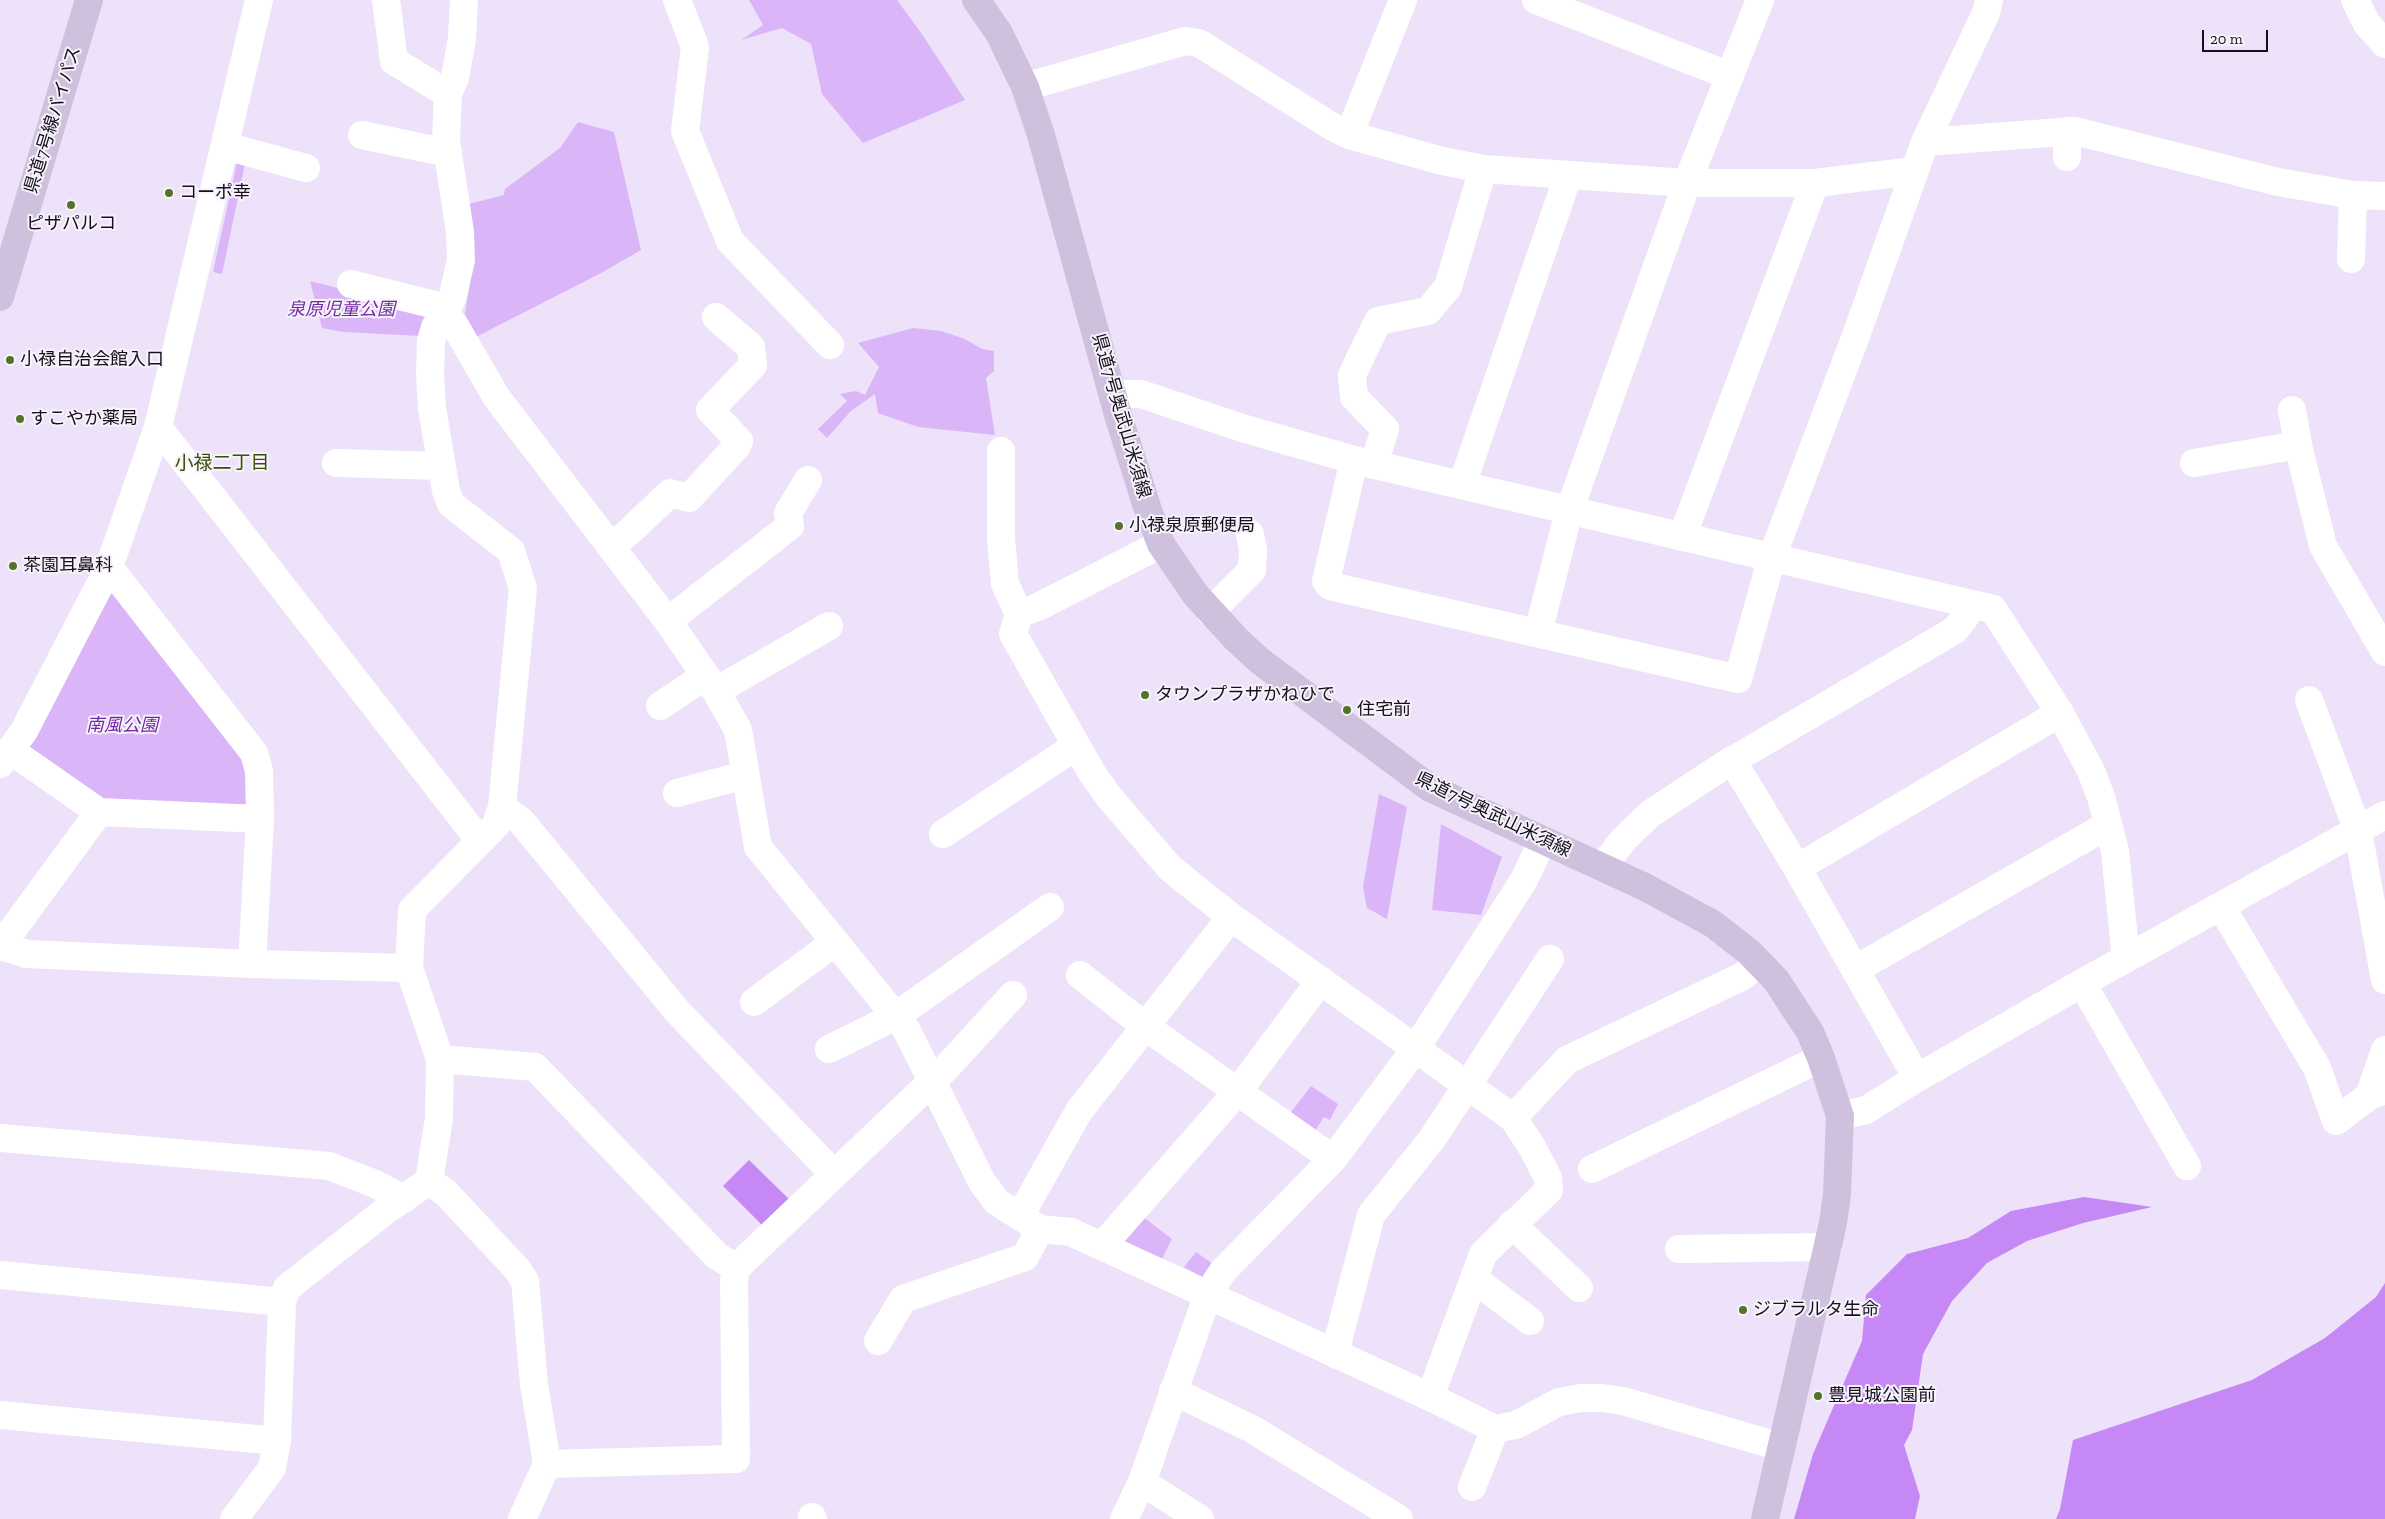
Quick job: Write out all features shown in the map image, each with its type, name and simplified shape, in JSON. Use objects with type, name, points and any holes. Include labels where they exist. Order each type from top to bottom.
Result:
[{"type":"main road","name":"県道7号線バイパス","points":[[0,297],[89,0]]},
{"type":"main road","name":"県道7号奥武山米須線","points":[[976,0],[999,33],[1025,87],[1041,135],[1112,394],[1161,544],[1177,569],[1210,612],[1260,662],[1376,747],[1401,769],[1430,788],[1645,887],[1713,924],[1760,962],[1795,1006],[1821,1058],[1840,1116],[1837,1194],[1828,1247],[1764,1519]]},
{"type":"street","points":[[259,0],[158,427],[109,567],[24,731],[5,757],[99,812],[260,819]]},
{"type":"street","points":[[386,0],[394,61],[448,94]]},
{"type":"street","points":[[234,1519],[272,1468],[278,1441],[282,1302],[287,1288],[385,1211],[429,1181],[439,1118],[440,1059],[409,968],[412,910],[496,825],[502,807],[523,588],[511,551],[452,504],[446,491],[432,408],[430,374],[432,341],[435,327],[446,311],[453,295],[461,260],[460,232],[446,141],[448,94],[455,78],[462,38],[464,0]]},
{"type":"street","points":[[677,0],[695,47],[685,131],[730,241],[830,345]]},
{"type":"street","points":[[1349,135],[1403,0]]},
{"type":"street","points":[[1536,0],[1730,76]]},
{"type":"street","points":[[1538,633],[1570,511],[1687,183],[1760,0]]},
{"type":"street","points":[[1483,169],[1448,287],[1428,311],[1378,321],[1352,375],[1354,397],[1385,429],[1364,462],[1326,581],[1330,586],[1738,679],[1772,558],[1854,341],[1925,142],[1986,13],[1989,0]]},
{"type":"street","points":[[2355,0],[2367,24],[2385,44]]},
{"type":"street","points":[[1025,87],[1185,41],[1200,43],[1331,126],[1349,135],[1442,161],[1483,169],[1687,183],[1815,182],[1914,172]]},
{"type":"street","points":[[362,135],[448,153]]},
{"type":"street","points":[[1925,142],[2067,144],[2120,141],[2235,173],[2352,196],[2385,196]]},
{"type":"street","points":[[225,146],[306,168]]},
{"type":"street","points":[[1462,485],[1568,176]]},
{"type":"street","points":[[1682,538],[1815,182]]},
{"type":"street","points":[[2350,259],[2352,196]]},
{"type":"street","points":[[351,284],[446,311],[497,398],[668,621],[738,730],[758,847],[906,1029],[982,1182],[998,1202],[1030,1222],[1071,1232],[1430,1397],[1495,1430],[1516,1425],[1559,1402],[1582,1398],[1602,1398],[1623,1401],[1781,1446]]},
{"type":"street","points":[[612,546],[630,532],[670,494],[689,498],[737,446],[739,441],[710,410],[753,365],[751,347],[716,317]]},
{"type":"street","points":[[1112,394],[1141,394],[1242,428],[1364,462],[1682,538],[1992,609],[2060,713],[2091,771],[2101,797],[2115,851],[2126,959]]},
{"type":"street","points":[[2292,410],[2298,445],[2323,546],[2385,652]]},
{"type":"street","points":[[158,427],[480,841]]},
{"type":"street","points":[[2194,464],[2298,445]]},
{"type":"street","points":[[1001,450],[1001,539],[1006,584],[1019,614],[1014,634],[1076,746],[1109,797],[1170,868],[1230,916],[1513,1118],[1532,1147],[1548,1178],[1549,1190],[1483,1254],[1430,1397]]},
{"type":"street","points":[[336,463],[442,466]]},
{"type":"street","points":[[668,621],[790,526],[788,513],[808,480]]},
{"type":"street","points":[[1210,612],[1252,570],[1253,550],[1250,534]]},
{"type":"street","points":[[1019,614],[1040,606],[1161,544]]},
{"type":"street","points":[[109,567],[254,753],[260,771],[260,819],[252,964]]},
{"type":"street","points":[[1740,756],[1955,630],[1974,605]]},
{"type":"street","points":[[660,706],[710,684],[829,626]]},
{"type":"street","points":[[2310,700],[2358,831],[2383,963]]},
{"type":"street","points":[[1797,868],[2060,713]]},
{"type":"street","points":[[943,834],[1076,746]]},
{"type":"street","points":[[1602,867],[1624,839],[1650,814],[1732,760],[1856,969],[1917,1078]]},
{"type":"street","points":[[677,793],[745,775]]},
{"type":"street","points":[[502,807],[521,821],[677,1011],[833,1173]]},
{"type":"street","points":[[99,812],[0,946],[27,954],[252,964],[409,968]]},
{"type":"street","points":[[1840,1116],[1866,1110],[1917,1078],[2082,984],[2222,908],[2385,815]]},
{"type":"street","points":[[1856,969],[2108,825]]},
{"type":"street","points":[[1124,1519],[1142,1482],[1208,1294],[1223,1271],[1333,1159],[1416,1048],[1524,880],[1543,840]]},
{"type":"street","points":[[829,1049],[896,1016],[1050,907]]},
{"type":"street","points":[[2222,908],[2317,1068],[2336,1121],[2377,1093],[2385,1050]]},
{"type":"street","points":[[878,1341],[903,1299],[1026,1257],[1030,1222],[1079,1111],[1146,1027],[1230,916]]},
{"type":"street","points":[[754,1002],[836,942]]},
{"type":"street","points":[[1337,1355],[1339,1337],[1372,1215],[1432,1139],[1550,959]]},
{"type":"street","points":[[1513,1118],[1567,1060],[1743,976],[1760,962]]},
{"type":"street","points":[[1080,975],[1146,1027],[1333,1159]]},
{"type":"street","points":[[1102,1246],[1238,1091],[1321,980]]},
{"type":"street","points":[[2082,984],[2187,1166]]},
{"type":"street","points":[[547,1464],[736,1459],[734,1281],[736,1268],[833,1173],[931,1082],[1014,995]]},
{"type":"street","points":[[1592,1169],[1821,1058]]},
{"type":"street","points":[[440,1059],[535,1067],[717,1256],[736,1268]]},
{"type":"street","points":[[0,1138],[329,1166],[373,1183],[404,1199]]},
{"type":"street","points":[[429,1181],[446,1193],[517,1269],[525,1282],[534,1384],[547,1464],[522,1519]]},
{"type":"street","points":[[1512,1224],[1579,1288]]},
{"type":"street","points":[[1679,1249],[1828,1247]]},
{"type":"street","points":[[0,1275],[282,1302]]},
{"type":"street","points":[[1474,1279],[1530,1321]]},
{"type":"street","points":[[1173,1391],[1252,1429],[1399,1519]]},
{"type":"street","points":[[0,1415],[278,1441]]},
{"type":"street","points":[[1472,1487],[1495,1430]]},
{"type":"street","points":[[1142,1482],[1200,1519]]},
{"type":"green space","points":[[749,0],[897,0],[924,37],[965,100],[863,143],[822,94],[811,44],[782,28],[741,40],[763,25]]},
{"type":"green space","points":[[578,122],[614,132],[641,250],[603,272],[470,340],[464,319],[472,271],[469,204],[504,195],[505,189],[560,148]]},
{"type":"green space","points":[[237,162],[245,164],[222,274],[213,272]]},
{"type":"green space","name":"泉原児童公園","points":[[310,281],[430,311],[421,336],[343,332],[322,328]]},
{"type":"green space","points":[[913,328],[941,331],[965,339],[982,349],[994,351],[994,371],[986,378],[995,435],[918,427],[878,413],[875,394],[851,411],[827,438],[818,429],[847,401],[840,394],[856,391],[865,395],[879,367],[858,343]]},
{"type":"green space","name":"南風公園","points":[[107,594],[117,594],[250,770],[250,801],[243,807],[97,800],[25,748]]},
{"type":"green space","points":[[1379,794],[1407,807],[1387,919],[1367,908],[1363,887]]},
{"type":"green space","points":[[1441,824],[1502,857],[1481,915],[1432,910]]},
{"type":"green space","points":[[1311,1086],[1338,1104],[1330,1120],[1324,1117],[1313,1134],[1288,1116]]},
{"type":"green space","points":[[1138,1213],[1172,1239],[1162,1259],[1117,1238]]},
{"type":"green space","points":[[1196,1252],[1213,1264],[1204,1278],[1184,1267]]},
{"type":"shaded area","points":[[749,1160],[793,1203],[765,1228],[723,1186]]},
{"type":"shaded area","points":[[2084,1197],[2152,1207],[2083,1223],[2027,1241],[1987,1263],[1952,1301],[1923,1354],[1912,1430],[1904,1445],[1920,1496],[1915,1519],[1794,1519],[1813,1454],[1862,1341],[1866,1295],[1907,1254],[1968,1238],[2011,1211]]},
{"type":"shaded area","points":[[2385,1283],[2385,1519],[2056,1519],[2060,1509],[2073,1440],[2252,1380],[2325,1338],[2376,1297]]},
{"type":"place","name":"コーポ幸","points":[[169,193]]},
{"type":"place","name":"ピザパルコ","points":[[71,205]]},
{"type":"place","name":"小禄自治会館入口","points":[[10,360]]},
{"type":"place","name":"すこやか薬局","points":[[20,419]]},
{"type":"place","name":"小禄泉原郵便局","points":[[1119,526]]},
{"type":"place","name":"茶園耳鼻科","points":[[13,566]]},
{"type":"place","name":"タウンプラザかねひで","points":[[1145,695]]},
{"type":"place","name":"住宅前","points":[[1347,710]]},
{"type":"place","name":"ジブラルタ生命","points":[[1743,1310]]},
{"type":"place","name":"豊見城公園前","points":[[1818,1396]]},
{"type":"district","name":"小禄二丁目","points":[[222,464]]}]
